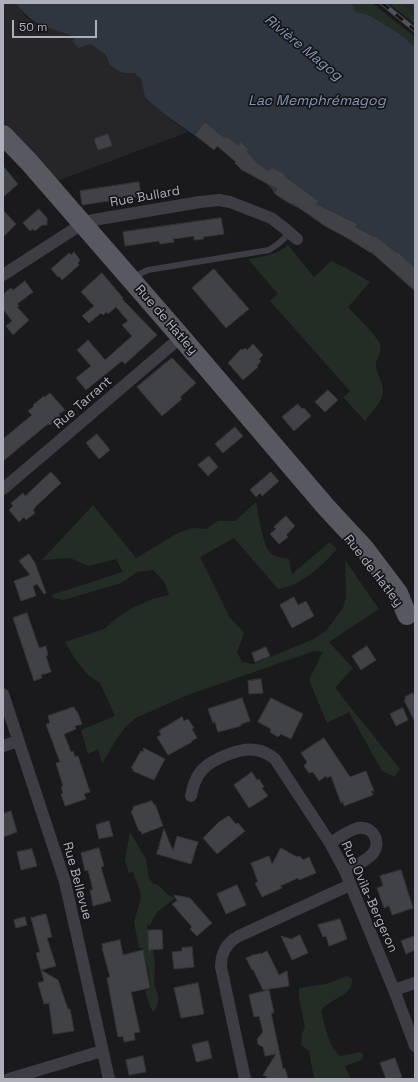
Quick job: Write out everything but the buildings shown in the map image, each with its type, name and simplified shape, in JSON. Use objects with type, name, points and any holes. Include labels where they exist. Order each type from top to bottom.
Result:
[{"type":"main road","name":"Rue de Hatley","points":[[3,135],[29,162],[181,337],[326,507],[361,560],[390,599],[411,620]]},
{"type":"street","name":"Rue Bullard","points":[[3,274],[82,224],[93,220],[200,202],[219,200],[230,202],[271,218],[293,236]]},
{"type":"street","name":"Rue Tarrant","points":[[3,490],[181,337]]},
{"type":"street","name":"Rue Bellevue","points":[[3,694],[65,882],[109,1079]]},
{"type":"street","points":[[3,746],[18,740]]},
{"type":"street","name":"Rue Ovila-Bergeron","points":[[191,796],[196,779],[204,768],[215,760],[247,750],[262,751],[269,754],[280,765],[330,842],[345,871],[394,990],[415,1046]]},
{"type":"street","points":[[330,842],[354,829],[365,829],[374,834],[377,840],[377,846],[370,857],[345,871]]},
{"type":"street","points":[[245,1079],[221,967],[222,954],[225,948],[233,939],[350,885]]},
{"type":"street","points":[[394,990],[415,983]]},
{"type":"street","points":[[9,1079],[102,1051]]},
{"type":"lane","points":[[130,279],[148,270],[269,250],[293,236]]},
{"type":"shaded area","points":[[3,3],[16,3],[26,17],[34,22],[70,35],[75,39],[73,41],[90,44],[105,54],[107,60],[124,73],[134,73],[141,79],[146,97],[174,122],[188,132],[57,181],[3,122]]},
{"type":"shaded area","points":[[351,3],[372,3],[415,37],[415,47],[400,34],[369,15],[356,12]]},
{"type":"shaded area","points":[[388,3],[401,3],[415,14],[415,24]]},
{"type":"shaded area","points":[[401,3],[415,3],[415,14]]},
{"type":"shaded area","points":[[288,245],[314,277],[331,261],[370,282],[348,307],[375,336],[381,348],[376,362],[376,368],[383,386],[383,392],[378,403],[365,421],[343,397],[350,391],[270,301],[278,294],[248,259],[274,253]]},
{"type":"shaded area","points":[[256,502],[261,528],[269,551],[278,557],[289,559],[292,574],[330,542],[337,549],[325,562],[303,580],[278,589],[234,538],[200,557],[230,618],[244,634],[237,652],[242,662],[253,664],[314,639],[326,631],[343,608],[346,598],[345,560],[379,609],[329,642],[353,668],[335,688],[400,769],[395,777],[382,771],[349,712],[327,723],[309,680],[323,652],[314,651],[185,696],[136,718],[125,727],[102,764],[98,749],[88,754],[81,730],[115,716],[100,683],[89,676],[75,659],[65,642],[104,629],[134,607],[153,599],[169,595],[165,583],[153,570],[137,572],[121,583],[64,600],[54,598],[51,595],[123,572],[116,559],[88,566],[70,558],[42,560],[93,505],[136,558],[178,533],[192,528],[206,529],[218,521],[235,521]]},
{"type":"shaded area","points":[[130,832],[146,859],[149,879],[168,895],[175,898],[157,912],[150,925],[147,925],[149,945],[153,949],[155,964],[154,983],[158,997],[158,1002],[153,1012],[145,991],[151,989],[148,968],[142,948],[139,948],[134,922],[141,898],[140,891],[133,872],[129,873],[125,860]]},
{"type":"shaded area","points":[[347,976],[352,979],[352,985],[345,993],[321,1011],[330,1041],[337,1052],[341,1056],[361,1052],[363,1056],[362,1060],[345,1066],[351,1079],[314,1079],[309,1051],[301,1045],[302,1033],[305,1028],[299,997],[299,988],[326,984]]},
{"type":"water","name":"Lac Memphrémagog","points":[[16,3],[351,3],[356,12],[369,15],[400,34],[415,47],[415,289],[373,253],[324,225],[325,224],[274,193],[273,190],[262,180],[246,170],[242,171],[235,163],[237,161],[218,146],[214,150],[162,112],[145,97],[141,79],[134,73],[124,73],[117,70],[110,65],[105,54],[90,44],[79,48],[72,41],[75,39],[70,35],[39,24],[27,16]]},
{"type":"railway","points":[[382,3],[415,30]]},
{"type":"water label","name":"Rivière Magog","points":[[303,48]]}]
